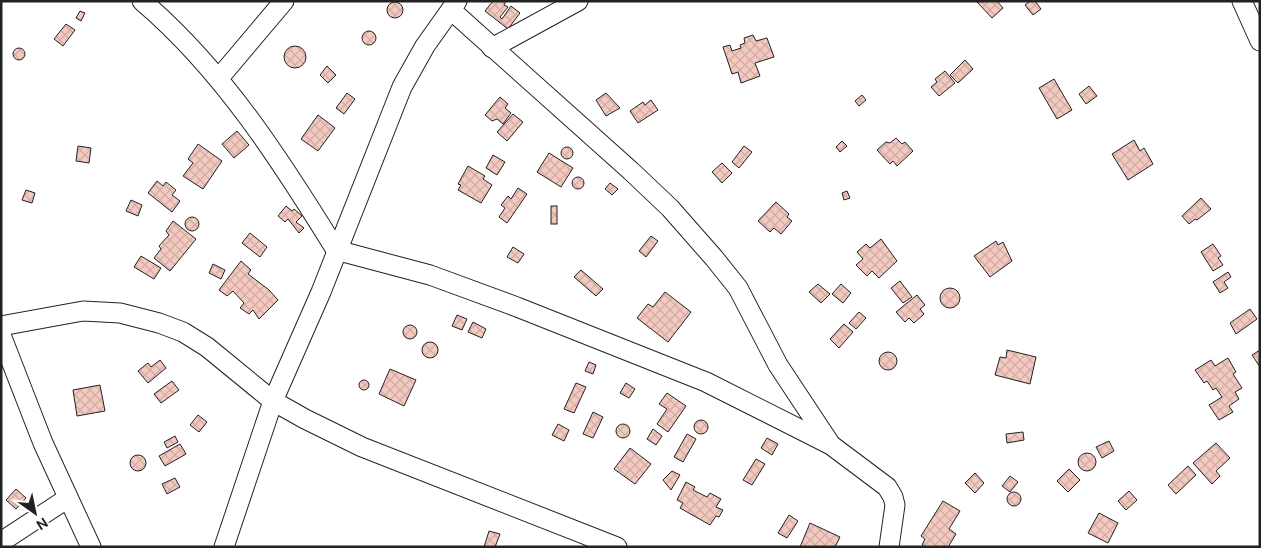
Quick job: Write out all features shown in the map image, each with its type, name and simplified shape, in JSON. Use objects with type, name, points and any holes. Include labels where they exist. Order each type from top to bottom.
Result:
[{"type":"street","points":[[142,1],[183,38],[219,78],[296,186],[336,250],[430,275],[525,310],[706,382],[831,445],[886,487],[893,497],[895,505],[888,547]]},
{"type":"street","points":[[219,78],[284,1]]},
{"type":"street","points":[[492,48],[578,1]]},
{"type":"street","points":[[1242,1],[1260,41]]},
{"type":"street","points":[[224,547],[273,401],[321,292],[402,87],[425,46],[454,5],[492,48],[670,208],[727,273],[749,308],[794,393],[831,445]]},
{"type":"street","points":[[1,326],[83,311],[120,313],[159,323],[183,332],[207,347],[273,401],[362,447],[617,547]]},
{"type":"street","points":[[1,335],[43,443],[91,547]]},
{"type":"street","points":[[1,542],[68,498]]},
{"type":"building","points":[[493,1],[506,1],[504,5],[508,7],[500,17],[502,19],[511,6],[520,13],[508,29],[485,11]]},
{"type":"building","points":[[997,1],[1003,8],[992,18],[977,2]]},
{"type":"building","points":[[1030,1],[1035,1],[1041,9],[1033,15],[1025,5]]},
{"type":"building","points":[[395,2],[403,10],[395,18],[387,10]]},
{"type":"building","points":[[80,11],[85,13],[81,21],[76,18]]},
{"type":"building","points":[[66,24],[75,30],[63,46],[54,39]]},
{"type":"building","points":[[366,31],[372,31],[376,38],[372,45],[366,45],[362,41],[362,35]]},
{"type":"building","points":[[753,35],[756,41],[767,38],[774,57],[755,63],[760,76],[741,83],[738,72],[732,74],[723,47],[730,45],[732,51],[741,48],[740,45],[745,43],[744,38]]},
{"type":"building","points":[[295,46],[303,49],[306,57],[303,65],[295,68],[287,65],[284,57],[287,49]]},
{"type":"building","points":[[21,48],[24,49],[24,59],[17,60],[14,59],[13,52],[14,49]]},
{"type":"building","points":[[965,60],[973,69],[958,83],[950,75]]},
{"type":"building","points":[[327,66],[336,75],[328,83],[320,75]]},
{"type":"building","points":[[945,71],[955,83],[939,96],[931,87],[937,82],[935,79]]},
{"type":"building","points":[[1054,79],[1072,110],[1057,119],[1039,88]]},
{"type":"building","points":[[1089,86],[1097,96],[1086,104],[1079,94]]},
{"type":"building","points":[[347,93],[355,99],[344,114],[336,108]]},
{"type":"building","points":[[606,93],[620,108],[606,116],[596,100]]},
{"type":"building","points":[[862,95],[866,100],[859,106],[855,101]]},
{"type":"building","points":[[500,97],[508,104],[505,108],[511,113],[503,124],[497,119],[492,121],[485,115]]},
{"type":"building","points":[[651,100],[658,110],[638,123],[630,111],[643,102],[645,105]]},
{"type":"building","points":[[513,114],[523,122],[507,141],[497,132]]},
{"type":"building","points":[[318,115],[335,128],[318,151],[301,139]]},
{"type":"building","points":[[237,131],[249,145],[234,158],[222,144]]},
{"type":"building","points":[[896,138],[902,144],[905,142],[913,151],[897,166],[893,161],[890,164],[877,150],[886,142],[890,143]]},
{"type":"building","points":[[1134,140],[1140,151],[1144,148],[1153,164],[1128,180],[1112,154]]},
{"type":"building","points":[[842,141],[847,146],[840,152],[836,147]]},
{"type":"building","points":[[198,144],[222,161],[203,189],[183,176],[193,163],[188,159]]},
{"type":"building","points":[[78,146],[91,148],[89,163],[76,161]]},
{"type":"building","points":[[744,146],[752,152],[739,168],[732,162]]},
{"type":"building","points":[[569,147],[572,148],[572,158],[565,159],[562,158],[561,151],[562,148]]},
{"type":"building","points":[[549,153],[573,168],[561,187],[537,172]]},
{"type":"building","points":[[493,155],[505,162],[497,175],[486,168]]},
{"type":"building","points":[[722,163],[732,173],[722,183],[712,172]]},
{"type":"building","points":[[468,166],[485,176],[483,179],[492,185],[481,203],[458,190],[461,185],[458,184]]},
{"type":"building","points":[[576,177],[580,177],[584,183],[580,189],[576,189],[572,185],[572,181]]},
{"type":"building","points":[[157,181],[163,186],[166,182],[176,190],[172,195],[180,201],[172,212],[148,193]]},
{"type":"building","points":[[610,183],[618,189],[612,195],[605,189]]},
{"type":"building","points":[[518,188],[527,194],[507,223],[499,217],[505,208],[501,205],[508,196],[511,199]]},
{"type":"building","points":[[26,190],[35,193],[32,203],[22,200]]},
{"type":"building","points":[[847,191],[850,198],[844,200],[842,193]]},
{"type":"building","points":[[1201,198],[1211,209],[1189,224],[1182,216]]},
{"type":"building","points":[[131,200],[142,205],[138,216],[126,211]]},
{"type":"building","points":[[776,202],[789,214],[787,217],[792,221],[781,234],[774,228],[770,232],[758,221]]},
{"type":"building","points":[[286,206],[292,211],[294,209],[302,216],[296,222],[304,228],[299,233],[288,219],[285,222],[278,216]]},
{"type":"building","points":[[551,206],[557,206],[557,224],[551,224]]},
{"type":"building","points":[[192,217],[197,219],[199,224],[197,229],[192,231],[187,229],[185,224],[187,219]]},
{"type":"building","points":[[173,221],[196,239],[170,271],[154,258],[161,249],[159,246],[169,235],[166,231]]},
{"type":"building","points":[[250,233],[267,247],[260,257],[242,243]]},
{"type":"building","points":[[651,236],[658,241],[646,257],[639,251]]},
{"type":"building","points":[[881,239],[897,261],[879,278],[872,271],[867,276],[856,265],[863,259],[857,252],[866,244],[870,248]]},
{"type":"building","points":[[996,241],[998,245],[1003,242],[1012,261],[990,277],[974,256]]},
{"type":"building","points":[[1213,244],[1221,256],[1218,258],[1223,265],[1213,271],[1201,252]]},
{"type":"building","points":[[513,247],[524,254],[518,263],[507,257]]},
{"type":"building","points":[[141,256],[161,268],[154,279],[134,267]]},
{"type":"building","points":[[241,261],[251,270],[248,274],[269,290],[278,300],[259,319],[253,310],[249,314],[240,308],[244,303],[233,291],[227,296],[219,290]]},
{"type":"building","points":[[213,264],[225,270],[221,279],[209,273]]},
{"type":"building","points":[[581,270],[603,289],[596,296],[574,277]]},
{"type":"building","points":[[1228,272],[1231,277],[1224,282],[1228,288],[1220,293],[1213,282]]},
{"type":"building","points":[[900,281],[912,297],[903,303],[891,288]]},
{"type":"building","points":[[818,284],[830,294],[821,303],[809,292]]},
{"type":"building","points":[[841,284],[851,293],[843,303],[832,294]]},
{"type":"building","points":[[950,288],[957,291],[960,298],[957,305],[950,308],[943,305],[940,298],[943,291]]},
{"type":"building","points":[[665,292],[691,312],[668,342],[637,318],[648,304],[653,307]]},
{"type":"building","points":[[917,295],[925,305],[920,309],[924,314],[914,323],[909,318],[905,322],[896,312]]},
{"type":"building","points":[[1250,309],[1257,319],[1236,334],[1230,323]]},
{"type":"building","points":[[859,312],[866,318],[856,329],[849,323]]},
{"type":"building","points":[[457,315],[467,319],[462,330],[452,326]]},
{"type":"building","points":[[473,322],[486,329],[482,338],[468,332]]},
{"type":"building","points":[[844,324],[853,332],[839,348],[830,339]]},
{"type":"building","points":[[410,325],[415,327],[417,332],[415,337],[410,339],[405,337],[403,332],[405,327]]},
{"type":"building","points":[[430,342],[436,344],[438,350],[436,356],[430,358],[424,356],[422,350],[424,344]]},
{"type":"building","points":[[1007,350],[1036,357],[1030,384],[995,375],[1000,357],[1006,358]]},
{"type":"building","points":[[1260,350],[1260,367],[1252,355]]},
{"type":"building","points":[[888,352],[894,355],[897,361],[894,367],[888,370],[882,367],[879,361],[882,355]]},
{"type":"building","points":[[1228,358],[1236,372],[1233,374],[1242,388],[1235,392],[1239,399],[1229,406],[1233,412],[1219,420],[1209,405],[1222,397],[1216,388],[1213,390],[1207,381],[1204,383],[1195,370],[1211,360],[1215,366]]},
{"type":"building","points":[[160,360],[166,368],[148,383],[138,371],[148,363],[151,367]]},
{"type":"building","points":[[589,362],[596,365],[593,374],[585,371]]},
{"type":"building","points":[[390,369],[416,380],[404,406],[379,394]]},
{"type":"building","points":[[362,380],[366,380],[369,385],[368,389],[362,390],[359,387],[359,383]]},
{"type":"building","points":[[172,381],[179,390],[161,403],[154,394]]},
{"type":"building","points":[[576,383],[586,387],[574,413],[564,409]]},
{"type":"building","points":[[626,383],[635,389],[629,398],[620,393]]},
{"type":"building","points":[[100,385],[105,411],[77,416],[73,390]]},
{"type":"building","points":[[667,393],[686,406],[668,432],[657,424],[667,409],[659,404]]},
{"type":"building","points":[[593,412],[603,417],[593,438],[583,434]]},
{"type":"building","points":[[198,415],[207,422],[199,432],[190,425]]},
{"type":"building","points":[[701,420],[706,422],[708,427],[706,432],[701,434],[696,432],[694,427],[696,422]]},
{"type":"building","points":[[558,424],[569,430],[564,441],[552,435]]},
{"type":"building","points":[[623,424],[628,426],[630,431],[628,436],[623,438],[618,436],[616,431],[618,426]]},
{"type":"building","points":[[653,429],[662,436],[656,445],[647,439]]},
{"type":"building","points":[[1023,432],[1024,440],[1007,443],[1006,434]]},
{"type":"building","points":[[687,434],[696,439],[683,462],[674,457]]},
{"type":"building","points":[[175,436],[178,442],[167,448],[164,442]]},
{"type":"building","points":[[767,438],[778,444],[772,455],[761,448]]},
{"type":"building","points":[[1109,441],[1114,451],[1102,458],[1096,447]]},
{"type":"building","points":[[1216,443],[1230,458],[1216,471],[1220,476],[1212,484],[1193,463]]},
{"type":"building","points":[[180,444],[186,454],[165,466],[159,456]]},
{"type":"building","points":[[630,448],[651,464],[635,484],[614,469]]},
{"type":"building","points":[[1087,453],[1093,456],[1096,462],[1093,468],[1087,471],[1081,468],[1078,462],[1081,456]]},
{"type":"building","points":[[138,455],[146,463],[138,471],[130,463]]},
{"type":"building","points":[[756,459],[765,464],[752,485],[743,480]]},
{"type":"building","points":[[1188,466],[1196,475],[1176,494],[1168,485]]},
{"type":"building","points":[[1069,469],[1080,480],[1068,492],[1057,481]]},
{"type":"building","points":[[672,471],[680,475],[671,490],[663,480]]},
{"type":"building","points":[[975,473],[984,483],[975,493],[965,483]]},
{"type":"building","points":[[1010,476],[1018,482],[1010,492],[1002,486]]},
{"type":"building","points":[[175,478],[180,487],[167,494],[162,484]]},
{"type":"building","points":[[686,482],[695,487],[693,490],[707,497],[710,493],[721,499],[716,507],[723,510],[719,517],[716,516],[710,525],[680,508],[683,503],[677,500]]},
{"type":"building","points":[[16,489],[26,498],[16,509],[6,500]]},
{"type":"building","points":[[1129,491],[1137,500],[1126,510],[1118,501]]},
{"type":"building","points":[[1014,492],[1019,494],[1021,499],[1019,504],[1014,506],[1009,504],[1007,499],[1009,494]]},
{"type":"building","points":[[943,501],[960,511],[949,529],[956,534],[948,547],[925,547],[922,545],[925,539],[921,536]]},
{"type":"building","points":[[1099,513],[1118,523],[1108,543],[1088,533]]},
{"type":"building","points":[[789,515],[798,521],[787,538],[778,533]]},
{"type":"building","points":[[810,523],[840,537],[835,547],[800,547]]},
{"type":"building","points":[[489,531],[500,534],[495,547],[484,547]]}]
